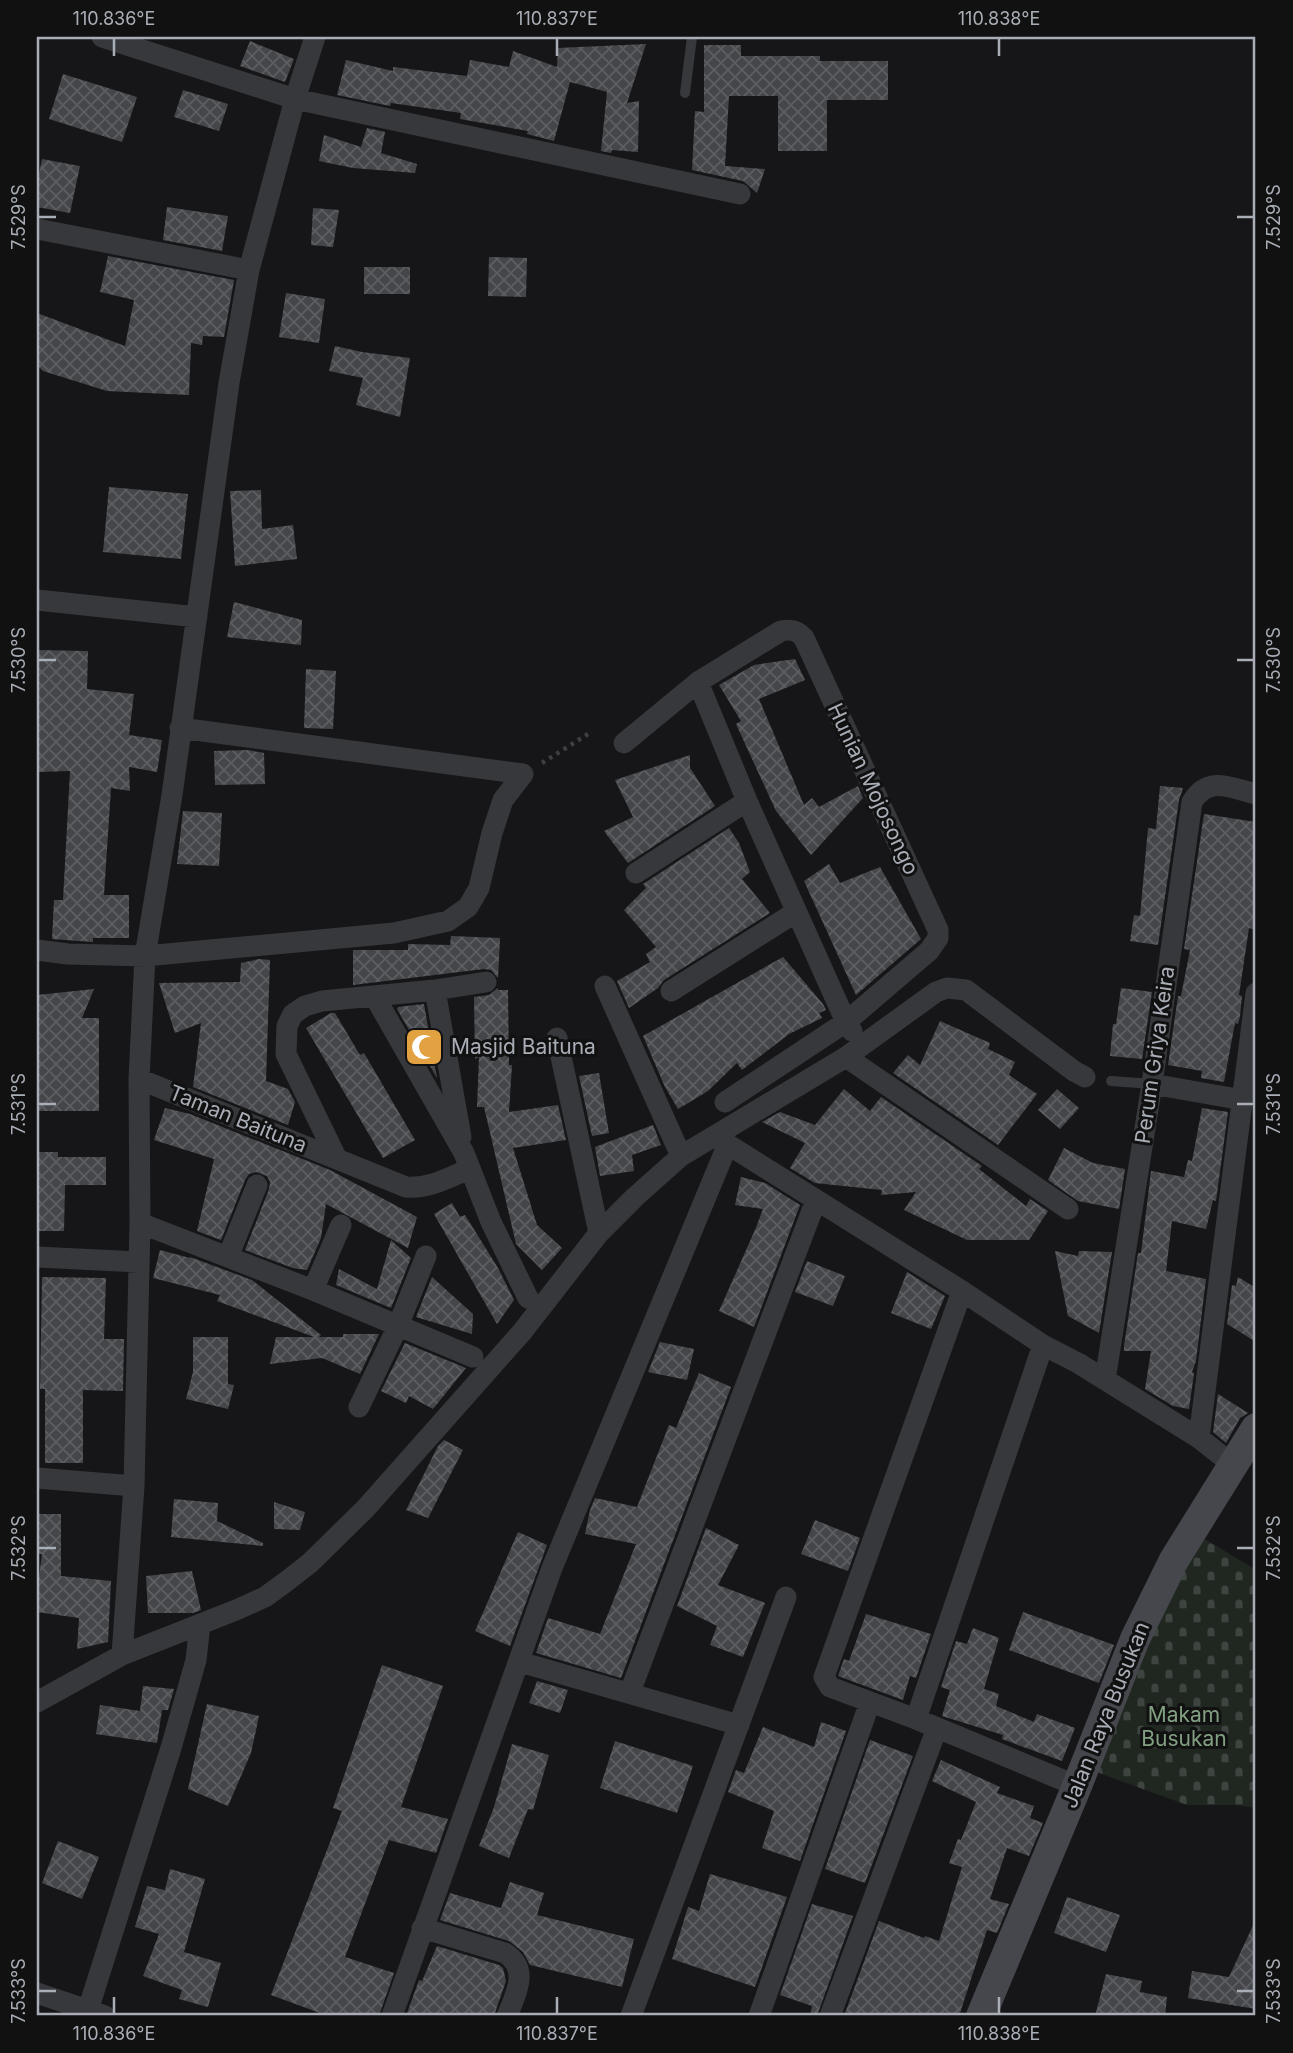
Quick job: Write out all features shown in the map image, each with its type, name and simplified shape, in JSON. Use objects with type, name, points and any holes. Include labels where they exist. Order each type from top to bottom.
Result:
[{"type":"street","points":[[102,37],[295,99],[740,194]]},
{"type":"street","points":[[122,1655],[134,1486],[140,1223],[139,1079],[145,956],[172,795],[229,383],[249,270],[295,99],[315,37]]},
{"type":"street","points":[[37,229],[249,270]]},
{"type":"street","points":[[37,600],[197,617]]},
{"type":"street","name":"Hunian Mojosongo","points":[[624,743],[698,682],[781,631],[790,629],[799,632],[938,930],[938,938],[929,951],[846,1022],[725,1102]]},
{"type":"street","points":[[698,682],[747,800],[846,1022],[854,1051],[1068,1209]]},
{"type":"street","points":[[37,950],[68,954],[145,956],[394,933],[448,921],[468,907],[480,887],[492,833],[503,800],[523,774],[180,728]]},
{"type":"street","name":"Perum Griya Keira","points":[[1105,1380],[1152,1084],[1192,802],[1199,790],[1208,785],[1256,794]]},
{"type":"street","points":[[636,873],[747,800]]},
{"type":"street","points":[[671,991],[796,912]]},
{"type":"street","name":"Taman Baituna","points":[[337,1159],[286,1054],[287,1026],[293,1014],[304,1006],[322,1001],[375,997],[486,982]]},
{"type":"street","points":[[605,986],[681,1156]]},
{"type":"street","points":[[37,1702],[122,1655],[265,1597],[310,1563],[366,1508],[522,1332],[599,1233],[681,1156],[720,1141],[936,992],[956,987],[966,990],[1085,1077]]},
{"type":"street","points":[[435,990],[467,1161]]},
{"type":"street","points":[[1199,1438],[1256,993]]},
{"type":"street","points":[[375,997],[467,1161],[491,1222],[528,1297]]},
{"type":"street","points":[[557,1038],[599,1233]]},
{"type":"street","name":"Taman Baituna","points":[[139,1079],[405,1187],[431,1185],[467,1161]]},
{"type":"street","points":[[1152,1084],[1243,1100]]},
{"type":"street","points":[[720,1141],[962,1291],[1043,1345],[1199,1438],[1233,1465]]},
{"type":"street","points":[[392,2016],[552,1568],[720,1141]]},
{"type":"street","points":[[228,1257],[257,1185]]},
{"type":"street","points":[[630,1692],[816,1200]]},
{"type":"street","points":[[140,1223],[313,1290],[473,1357]]},
{"type":"street","points":[[313,1290],[341,1225]]},
{"type":"street","points":[[359,1407],[398,1326],[426,1256]]},
{"type":"street","points":[[37,1257],[139,1262]]},
{"type":"street","points":[[962,1291],[824,1677],[830,1687],[916,1719],[1077,1787]]},
{"type":"street","points":[[916,1719],[1043,1345]]},
{"type":"street","name":"Jalan Raya Busukan","points":[[981,2016],[1077,1787],[1135,1639],[1174,1560],[1256,1427]]},
{"type":"street","points":[[37,1478],[134,1486]]},
{"type":"street","points":[[631,2016],[786,1597]]},
{"type":"street","points":[[37,1993],[96,2013],[196,1660],[200,1624]]},
{"type":"street","points":[[520,1662],[739,1725]]},
{"type":"street","points":[[759,2016],[870,1702]]},
{"type":"street","points":[[830,2016],[937,1728]]},
{"type":"street","points":[[422,1928],[505,1953],[513,1958],[519,1967],[520,1976],[508,2016]]},
{"type":"lane","points":[[685,93],[691,37]]},
{"type":"lane","points":[[1111,1082],[1152,1084]]},
{"type":"path","points":[[523,774],[588,734]]},
{"type":"green space","name":"Makam Busukan","points":[[1203,1538],[1256,1570],[1256,1808],[1187,1805],[1099,1773],[1094,1767],[1161,1599]]},
{"type":"building","points":[[250,41],[294,59],[285,82],[240,66]]},
{"type":"building","points":[[646,44],[627,103],[639,101],[638,152],[601,151],[607,92],[570,82],[554,141],[527,134],[528,131],[460,119],[461,113],[391,103],[390,106],[337,95],[346,60],[393,71],[393,67],[467,76],[470,60],[509,67],[513,51],[557,67],[558,48]]},
{"type":"building","points":[[704,45],[741,45],[741,56],[820,56],[820,61],[888,61],[888,100],[827,100],[827,151],[778,151],[778,96],[729,96],[725,166],[765,169],[757,193],[743,181],[692,170],[695,111],[704,112]]},
{"type":"building","points":[[63,74],[137,97],[122,142],[49,119]]},
{"type":"building","points":[[183,90],[228,104],[219,131],[174,117]]},
{"type":"building","points":[[367,128],[385,132],[381,153],[417,164],[415,173],[353,168],[319,161],[324,135],[361,147]]},
{"type":"building","points":[[42,159],[80,166],[70,213],[37,207],[37,184]]},
{"type":"building","points":[[167,207],[228,216],[222,251],[163,240]]},
{"type":"building","points":[[313,208],[339,210],[333,247],[311,245]]},
{"type":"building","points":[[108,256],[234,280],[224,337],[203,336],[202,345],[191,343],[189,395],[107,391],[43,371],[37,365],[37,313],[125,346],[134,300],[100,292]]},
{"type":"building","points":[[489,257],[527,258],[526,297],[488,296]]},
{"type":"building","points":[[364,267],[410,267],[410,294],[364,294]]},
{"type":"building","points":[[286,293],[325,299],[319,343],[279,337]]},
{"type":"building","points":[[335,346],[410,358],[400,417],[356,405],[363,378],[329,371]]},
{"type":"building","points":[[109,487],[188,494],[181,559],[103,552]]},
{"type":"building","points":[[261,490],[262,529],[293,525],[297,559],[235,566],[230,491]]},
{"type":"building","points":[[234,602],[302,620],[301,645],[227,637]]},
{"type":"building","points":[[37,650],[88,651],[87,689],[134,694],[129,735],[162,740],[157,772],[129,767],[130,791],[111,788],[104,895],[129,895],[129,938],[93,938],[93,942],[52,939],[54,900],[63,900],[70,771],[37,772]]},
{"type":"building","points":[[795,659],[805,680],[759,699],[804,805],[812,798],[819,807],[858,786],[863,798],[811,855],[776,811],[736,724],[741,721],[719,685],[754,665]]},
{"type":"building","points":[[306,669],[336,671],[333,729],[304,728]]},
{"type":"building","points":[[248,750],[264,753],[265,784],[215,785],[214,751]]},
{"type":"building","points":[[690,755],[690,768],[715,806],[628,863],[604,831],[633,817],[615,780]]},
{"type":"building","points":[[1160,786],[1183,788],[1158,945],[1130,941],[1134,915],[1140,916],[1148,828],[1156,829]]},
{"type":"building","points":[[183,811],[222,813],[219,866],[177,864]]},
{"type":"building","points":[[1204,814],[1256,822],[1256,930],[1249,928],[1239,995],[1242,996],[1240,1016],[1238,1024],[1235,1023],[1224,1082],[1201,1078],[1202,1071],[1168,1065],[1178,996],[1181,996],[1190,950],[1184,949]]},
{"type":"building","points":[[729,828],[739,843],[750,872],[742,879],[770,913],[664,980],[658,988],[629,1008],[617,981],[650,962],[646,954],[656,947],[624,910],[646,888],[643,884]]},
{"type":"building","points":[[829,864],[840,883],[880,867],[921,939],[856,995],[804,881]]},
{"type":"building","points":[[451,936],[500,938],[498,978],[491,970],[484,969],[353,985],[353,950],[408,950],[408,944],[450,945]]},
{"type":"building","points":[[783,957],[823,1004],[826,1010],[819,1013],[822,1018],[789,1034],[742,1070],[737,1063],[708,1091],[678,1109],[665,1087],[643,1036]]},
{"type":"building","points":[[259,959],[270,960],[266,1081],[288,1089],[295,1102],[288,1125],[193,1087],[201,1023],[175,1033],[159,983],[240,982],[241,963]]},
{"type":"building","points":[[498,988],[508,990],[509,1065],[512,1065],[509,1112],[558,1105],[566,1140],[513,1148],[537,1225],[562,1248],[542,1270],[516,1244],[484,1107],[477,1107],[479,1057],[475,1059],[474,997],[489,995]]},
{"type":"building","points":[[1121,988],[1152,992],[1142,1059],[1110,1056],[1113,1024],[1116,1024]]},
{"type":"building","points":[[94,989],[82,1018],[99,1018],[99,1111],[37,1111],[37,995]]},
{"type":"building","points":[[424,1004],[437,1078],[397,1009]]},
{"type":"building","points":[[335,1013],[360,1055],[364,1053],[415,1140],[383,1158],[306,1028]]},
{"type":"building","points":[[940,1021],[990,1043],[988,1049],[1015,1062],[1009,1075],[1037,1094],[998,1145],[893,1073],[908,1055],[920,1065]]},
{"type":"building","points":[[599,1073],[609,1133],[592,1136],[579,1076]]},
{"type":"building","points":[[844,1089],[870,1111],[881,1097],[982,1166],[979,1169],[1026,1206],[1030,1199],[1048,1211],[1029,1240],[967,1240],[904,1210],[916,1192],[881,1195],[882,1190],[815,1183],[790,1168],[805,1143],[762,1122],[780,1112],[815,1125]]},
{"type":"building","points":[[1057,1089],[1079,1108],[1060,1129],[1038,1110]]},
{"type":"building","points":[[165,1108],[190,1114],[330,1170],[417,1217],[408,1248],[326,1204],[321,1238],[307,1270],[293,1268],[245,1250],[270,1182],[267,1176],[256,1172],[249,1174],[245,1180],[221,1240],[197,1231],[214,1159],[154,1140]]},
{"type":"building","points":[[1202,1108],[1228,1112],[1216,1201],[1213,1200],[1206,1229],[1172,1221],[1166,1271],[1206,1279],[1189,1409],[1173,1406],[1145,1389],[1151,1351],[1124,1351],[1124,1346],[1138,1253],[1141,1253],[1151,1171],[1184,1177],[1188,1160],[1192,1161]]},
{"type":"building","points":[[653,1125],[661,1145],[632,1155],[634,1171],[600,1176],[595,1147]]},
{"type":"building","points":[[1064,1148],[1093,1163],[1125,1169],[1119,1209],[1078,1201],[1048,1180]]},
{"type":"building","points":[[37,1152],[58,1152],[58,1157],[106,1157],[106,1185],[65,1185],[64,1231],[37,1231]]},
{"type":"building","points":[[741,1177],[765,1183],[800,1205],[754,1327],[719,1311],[763,1209],[735,1205]]},
{"type":"building","points":[[452,1203],[460,1217],[465,1215],[498,1268],[514,1300],[497,1324],[434,1214]]},
{"type":"building","points":[[391,1240],[411,1258],[391,1308],[336,1285],[339,1269],[377,1289]]},
{"type":"building","points":[[160,1250],[190,1257],[252,1280],[321,1335],[319,1337],[379,1334],[360,1374],[322,1358],[270,1364],[276,1337],[314,1337],[217,1301],[220,1295],[153,1278]]},
{"type":"building","points":[[1055,1251],[1078,1256],[1079,1251],[1112,1252],[1099,1333],[1068,1316]]},
{"type":"building","points":[[807,1261],[845,1276],[833,1306],[795,1292]]},
{"type":"building","points":[[907,1272],[945,1296],[931,1329],[891,1313]]},
{"type":"building","points":[[42,1277],[106,1278],[104,1339],[124,1339],[123,1391],[83,1390],[83,1463],[45,1463],[45,1389],[40,1389]]},
{"type":"building","points":[[432,1277],[473,1314],[472,1334],[416,1317]]},
{"type":"building","points":[[1238,1277],[1256,1288],[1256,1342],[1227,1324],[1232,1285],[1236,1286]]},
{"type":"building","points":[[193,1337],[228,1337],[228,1384],[234,1385],[228,1409],[186,1399],[193,1372]]},
{"type":"building","points":[[660,1342],[694,1349],[687,1380],[648,1372]]},
{"type":"building","points":[[405,1343],[466,1368],[433,1409],[409,1396],[406,1403],[381,1391]]},
{"type":"building","points":[[699,1373],[731,1387],[621,1678],[536,1653],[548,1618],[600,1634],[636,1544],[585,1534],[590,1510],[595,1498],[637,1507],[669,1425],[676,1428]]},
{"type":"building","points":[[1218,1394],[1248,1413],[1240,1418],[1226,1443],[1213,1432]]},
{"type":"building","points":[[444,1440],[463,1450],[428,1518],[406,1510],[438,1446]]},
{"type":"building","points":[[174,1499],[218,1503],[217,1521],[263,1543],[263,1546],[171,1537]]},
{"type":"building","points":[[274,1502],[305,1512],[300,1530],[274,1529]]},
{"type":"building","points":[[37,1514],[61,1514],[61,1576],[111,1581],[108,1642],[77,1649],[79,1618],[37,1612],[42,1554],[37,1554]]},
{"type":"building","points":[[815,1520],[860,1538],[848,1571],[801,1554]]},
{"type":"building","points":[[706,1528],[739,1545],[718,1585],[765,1603],[743,1657],[710,1645],[717,1626],[677,1606]]},
{"type":"building","points":[[518,1532],[547,1545],[510,1646],[475,1631]]},
{"type":"building","points":[[192,1571],[201,1610],[193,1613],[148,1613],[146,1576]]},
{"type":"building","points":[[1023,1612],[1114,1645],[1099,1683],[1009,1650]]},
{"type":"building","points":[[866,1614],[931,1634],[916,1678],[910,1676],[903,1700],[838,1676],[844,1659],[849,1661]]},
{"type":"building","points":[[973,1628],[999,1638],[984,1689],[999,1694],[996,1706],[1034,1722],[1037,1714],[1075,1728],[1062,1761],[1002,1739],[1003,1735],[942,1716],[950,1690],[941,1687],[956,1641],[967,1644]]},
{"type":"building","points":[[382,1665],[443,1686],[401,1807],[448,1819],[436,1853],[389,1840],[345,1957],[394,1973],[379,2016],[328,2016],[271,1995],[342,1811],[333,1808]]},
{"type":"building","points":[[537,1681],[568,1690],[560,1713],[529,1703]]},
{"type":"building","points":[[143,1686],[174,1689],[168,1710],[162,1710],[157,1743],[96,1734],[100,1705],[140,1711]]},
{"type":"building","points":[[207,1704],[259,1716],[251,1753],[228,1806],[188,1789]]},
{"type":"building","points":[[821,1722],[846,1731],[800,1861],[762,1848],[774,1811],[728,1792],[736,1770],[744,1773],[763,1727],[814,1747]]},
{"type":"building","points":[[870,1740],[913,1756],[865,1883],[825,1869]]},
{"type":"building","points":[[615,1741],[693,1766],[677,1813],[600,1788]]},
{"type":"building","points":[[512,1744],[549,1755],[533,1810],[528,1809],[509,1858],[479,1846],[494,1807]]},
{"type":"building","points":[[941,1760],[1000,1787],[997,1793],[1034,1806],[1030,1818],[1043,1823],[1029,1856],[1007,1848],[990,1899],[1009,1904],[997,1933],[987,1930],[959,2016],[844,2016],[879,1921],[939,1941],[962,1867],[949,1863],[976,1802],[932,1781]]},
{"type":"building","points":[[58,1841],[99,1857],[82,1899],[42,1883]]},
{"type":"building","points":[[170,1869],[205,1879],[184,1952],[221,1963],[208,2007],[179,1999],[182,1990],[143,1976],[159,1934],[135,1927],[147,1886],[165,1890]]},
{"type":"building","points":[[710,1874],[787,1897],[755,1987],[672,1959],[688,1907],[699,1911]]},
{"type":"building","points":[[510,1882],[544,1893],[537,1915],[634,1939],[622,1987],[530,1965],[523,1952],[509,1941],[440,1920],[450,1893],[501,1908]]},
{"type":"building","points":[[1067,1897],[1120,1915],[1106,1952],[1054,1933]]},
{"type":"building","points":[[812,1904],[853,1916],[817,2016],[810,2016],[812,2006],[780,1995]]},
{"type":"building","points":[[1256,1919],[1256,2009],[1188,1998],[1192,1971],[1229,1977]]},
{"type":"building","points":[[437,1946],[503,1968],[506,1981],[494,2016],[406,2016],[419,1980],[422,1981]]},
{"type":"building","points":[[1106,1974],[1142,1981],[1140,1992],[1167,1997],[1165,2016],[1095,2016]]},
{"type":"place","name":"Masjid Baituna","points":[[424,1047]]}]
